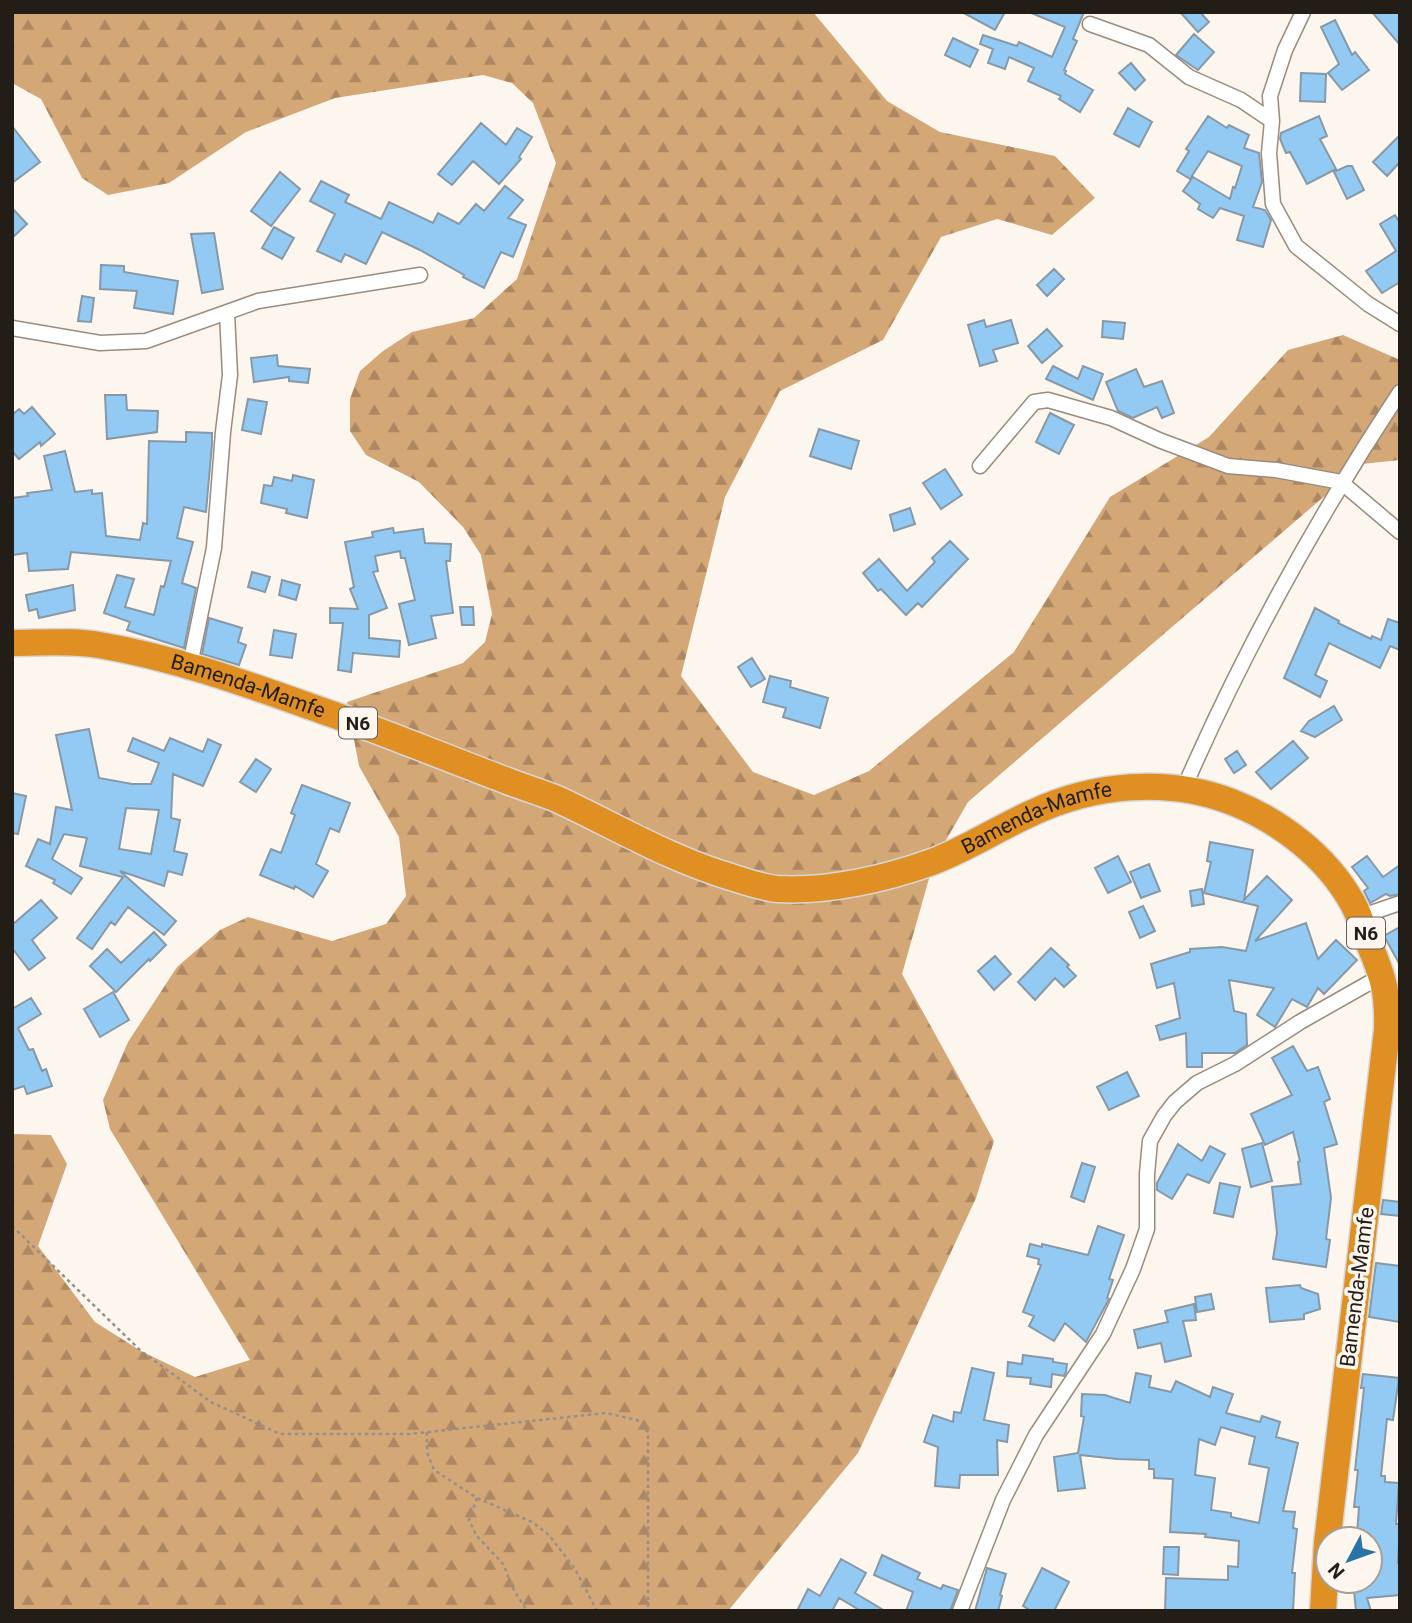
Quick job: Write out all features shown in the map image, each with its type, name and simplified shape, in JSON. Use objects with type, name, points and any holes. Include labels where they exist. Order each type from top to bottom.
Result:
[{"type":"highway","name":"Bamenda-Mamfe","points":[[12,643],[95,644],[190,665],[391,734],[552,797],[688,862],[778,889],[846,885],[887,877],[934,861],[1034,812],[1073,798],[1125,788],[1184,788],[1229,801],[1289,832],[1317,858],[1349,897],[1383,975],[1393,1031],[1327,1543],[1323,1611]]},
{"type":"street","points":[[1303,12],[1285,50],[1270,96],[1272,121],[1269,153],[1273,204],[1296,246],[1368,304],[1400,324]]},
{"type":"street","points":[[1090,24],[1149,45],[1189,78],[1241,100],[1272,121]]},
{"type":"street","points":[[12,328],[100,344],[146,341],[258,301],[420,275]]},
{"type":"street","points":[[190,665],[214,548],[230,375],[228,313]]},
{"type":"street","points":[[1184,788],[1263,624],[1342,482],[1400,392]]},
{"type":"street","points":[[980,466],[1034,402],[1048,400],[1111,418],[1159,440],[1228,466],[1276,470],[1342,482],[1400,532]]},
{"type":"street","points":[[1359,917],[1400,903]]},
{"type":"street","points":[[960,1611],[1003,1500],[1036,1435],[1103,1334],[1133,1269],[1147,1229],[1150,1141],[1164,1116],[1175,1102],[1197,1083],[1235,1064],[1300,1022],[1383,975]]},
{"type":"path","points":[[12,1226],[141,1351],[211,1402],[280,1434],[427,1432],[606,1413],[637,1420],[648,1432],[648,1611]]},
{"type":"path","points":[[427,1432],[427,1452],[434,1470],[477,1497],[532,1522],[549,1535],[575,1569],[597,1611]]},
{"type":"path","points":[[477,1497],[470,1520],[476,1535],[504,1565],[511,1585],[527,1611]]},
{"type":"green space","points":[[12,12],[813,12],[887,101],[940,132],[1055,156],[1095,198],[1052,235],[997,219],[941,237],[883,340],[780,391],[725,497],[681,676],[753,772],[814,795],[869,771],[1014,652],[1110,497],[1209,437],[1288,350],[1343,335],[1400,360],[1400,460],[1352,465],[1341,482],[968,802],[934,861],[902,974],[994,1141],[976,1198],[858,1453],[728,1611],[12,1611],[12,1134],[51,1135],[67,1164],[38,1246],[95,1322],[141,1351],[195,1377],[250,1360],[110,1129],[103,1100],[128,1042],[177,967],[220,930],[248,917],[332,941],[386,924],[406,896],[399,837],[359,766],[347,702],[463,663],[485,642],[492,614],[481,555],[463,527],[419,482],[366,455],[350,431],[350,399],[360,371],[383,351],[412,332],[474,318],[517,279],[556,163],[533,103],[512,83],[483,75],[335,98],[246,132],[169,183],[108,195],[82,178],[41,99],[12,83]]},
{"type":"building","points":[[962,12],[1005,12],[995,30]]},
{"type":"building","points":[[1029,12],[1084,12],[1073,39],[1077,41],[1064,70],[1065,74],[1093,90],[1080,112],[1059,99],[1061,96],[1028,81],[1034,68],[1009,57],[1005,69],[988,63],[993,49],[980,44],[983,35],[1017,46],[1019,42],[1052,57],[1065,27]]},
{"type":"building","points":[[1180,12],[1200,12],[1209,22],[1198,32]]},
{"type":"building","points":[[1372,12],[1400,12],[1400,45]]},
{"type":"building","points":[[1335,20],[1352,55],[1355,52],[1369,70],[1342,90],[1328,73],[1339,64],[1321,27]]},
{"type":"building","points":[[1194,34],[1214,52],[1198,70],[1176,55]]},
{"type":"building","points":[[953,38],[978,50],[970,67],[945,55]]},
{"type":"building","points":[[1131,63],[1145,80],[1135,90],[1119,73]]},
{"type":"building","points":[[1301,73],[1326,74],[1325,102],[1300,101]]},
{"type":"building","points":[[1128,108],[1152,122],[1139,147],[1114,134]]},
{"type":"building","points":[[1208,116],[1227,128],[1229,125],[1249,135],[1244,148],[1259,153],[1262,182],[1253,207],[1265,210],[1271,220],[1263,247],[1237,240],[1244,216],[1220,208],[1213,218],[1198,209],[1200,204],[1183,191],[1193,177],[1230,199],[1233,187],[1235,188],[1242,166],[1208,151],[1190,179],[1177,171],[1189,151],[1186,149]]},
{"type":"building","points":[[1319,116],[1327,136],[1320,139],[1336,169],[1307,184],[1290,152],[1286,153],[1280,139],[1281,133]]},
{"type":"building","points":[[481,123],[506,145],[517,128],[532,137],[519,157],[521,159],[499,184],[473,161],[452,185],[438,174]]},
{"type":"building","points":[[12,126],[40,162],[12,183]]},
{"type":"building","points":[[1400,135],[1400,162],[1387,176],[1373,162]]},
{"type":"building","points":[[1352,166],[1364,190],[1347,199],[1334,172]]},
{"type":"building","points":[[280,172],[300,189],[271,226],[251,211]]},
{"type":"building","points":[[321,181],[349,195],[345,202],[381,219],[389,202],[433,223],[438,213],[459,224],[476,204],[484,211],[505,186],[523,200],[508,218],[526,225],[513,257],[501,252],[484,288],[420,250],[382,232],[366,264],[345,254],[341,262],[317,251],[335,214],[310,201]]},
{"type":"building","points":[[12,208],[27,224],[12,238]]},
{"type":"building","points":[[1395,215],[1400,223],[1400,282],[1382,293],[1366,271],[1396,251],[1380,224]]},
{"type":"building","points":[[274,227],[294,238],[282,259],[262,248]]},
{"type":"building","points":[[214,233],[223,289],[202,293],[191,234]]},
{"type":"building","points":[[101,265],[124,266],[124,272],[178,281],[173,314],[134,308],[137,291],[100,289]]},
{"type":"building","points":[[1054,269],[1064,279],[1047,296],[1037,285]]},
{"type":"building","points":[[82,296],[94,298],[91,322],[78,321]]},
{"type":"building","points":[[984,320],[986,327],[1011,320],[1018,343],[993,350],[997,361],[980,366],[968,325]]},
{"type":"building","points":[[1103,321],[1125,323],[1123,339],[1102,337]]},
{"type":"building","points":[[1047,329],[1062,346],[1042,363],[1028,346]]},
{"type":"building","points":[[277,355],[278,366],[310,369],[308,383],[289,381],[289,377],[254,382],[251,358]]},
{"type":"building","points":[[1053,366],[1078,379],[1083,366],[1103,374],[1093,400],[1046,379]]},
{"type":"building","points":[[1136,369],[1144,387],[1162,381],[1174,413],[1162,418],[1157,407],[1133,418],[1118,411],[1106,382]]},
{"type":"building","points":[[105,395],[126,395],[127,410],[158,411],[157,432],[107,439]]},
{"type":"building","points":[[248,399],[267,402],[261,434],[242,430]]},
{"type":"building","points":[[32,407],[55,434],[19,459],[12,451],[12,415],[19,409],[24,414]]},
{"type":"building","points":[[1050,413],[1074,425],[1059,454],[1036,442]]},
{"type":"building","points":[[819,429],[859,441],[851,469],[810,456]]},
{"type":"building","points":[[186,432],[212,433],[212,444],[206,512],[184,507],[177,538],[193,542],[182,583],[196,588],[184,648],[127,630],[130,622],[104,613],[117,575],[134,579],[125,607],[154,615],[171,561],[71,552],[68,569],[29,571],[27,553],[12,555],[12,498],[52,490],[44,456],[65,451],[75,492],[92,490],[92,494],[102,493],[106,536],[140,540],[143,523],[147,524],[149,441],[186,442]]},
{"type":"building","points":[[945,469],[962,495],[941,509],[923,483]]},
{"type":"building","points":[[293,475],[314,480],[307,518],[286,513],[287,509],[261,503],[264,485],[272,486],[274,477],[292,481]]},
{"type":"building","points":[[910,508],[915,524],[894,531],[890,515]]},
{"type":"building","points":[[393,528],[394,533],[423,529],[425,543],[451,544],[450,561],[446,561],[453,613],[431,616],[436,638],[409,645],[399,604],[415,600],[405,558],[401,558],[400,551],[375,556],[378,571],[373,572],[387,608],[369,615],[369,638],[400,641],[399,657],[353,653],[351,672],[338,670],[343,623],[330,623],[330,608],[358,609],[350,589],[354,587],[345,542],[373,537],[372,532]]},
{"type":"building","points":[[950,541],[968,559],[922,607],[918,603],[906,615],[881,589],[878,591],[863,573],[879,559],[907,591],[935,562],[932,558]]},
{"type":"building","points":[[252,572],[270,577],[265,592],[248,587]]},
{"type":"building","points":[[282,580],[300,585],[296,600],[279,595]]},
{"type":"building","points":[[73,585],[75,610],[39,618],[37,609],[29,611],[26,595]]},
{"type":"building","points":[[460,607],[473,607],[474,625],[462,625]]},
{"type":"building","points":[[1315,608],[1371,639],[1372,636],[1381,640],[1388,619],[1400,623],[1400,650],[1390,646],[1380,668],[1329,643],[1315,675],[1327,681],[1320,697],[1284,678]]},
{"type":"building","points":[[209,618],[242,628],[238,642],[246,645],[239,665],[202,654]]},
{"type":"building","points":[[274,630],[296,634],[292,658],[270,655]]},
{"type":"building","points":[[752,658],[765,679],[751,687],[738,667]]},
{"type":"building","points":[[770,676],[791,681],[790,687],[828,698],[820,728],[783,717],[786,708],[763,702]]},
{"type":"building","points":[[1334,706],[1342,720],[1315,737],[1301,731],[1309,721]]},
{"type":"building","points":[[89,729],[99,778],[132,784],[151,784],[159,763],[128,751],[133,738],[164,751],[170,738],[203,752],[208,739],[221,745],[203,786],[173,774],[171,818],[180,820],[174,851],[187,854],[182,875],[168,871],[164,886],[120,871],[176,921],[164,935],[128,907],[115,925],[111,922],[92,949],[77,938],[123,877],[80,866],[87,838],[64,834],[52,859],[82,878],[71,894],[53,883],[55,880],[26,866],[38,839],[50,844],[56,807],[72,810],[56,735]],"holes":[[[126,808],[159,810],[151,854],[119,849]]]},
{"type":"building","points":[[1293,741],[1308,758],[1271,789],[1256,772]]},
{"type":"building","points":[[1237,751],[1246,765],[1234,773],[1225,759]]},
{"type":"building","points":[[256,759],[271,769],[256,792],[240,782]]},
{"type":"building","points":[[302,785],[350,803],[339,832],[330,828],[316,864],[328,871],[313,897],[295,886],[294,889],[260,875],[271,849],[281,853],[295,815],[291,813]]},
{"type":"building","points":[[12,793],[26,796],[18,834],[12,833]]},
{"type":"building","points":[[1210,842],[1253,850],[1244,900],[1267,876],[1292,900],[1255,941],[1306,923],[1318,959],[1336,940],[1357,960],[1324,994],[1318,988],[1307,1007],[1292,999],[1275,1027],[1257,1015],[1274,988],[1229,980],[1234,1011],[1246,1014],[1247,1045],[1235,1053],[1202,1053],[1202,1067],[1187,1067],[1186,1033],[1160,1040],[1156,1026],[1180,1018],[1174,983],[1157,988],[1151,964],[1190,952],[1190,949],[1222,947],[1246,951],[1258,906],[1204,893],[1211,862],[1207,861]]},
{"type":"building","points":[[1118,856],[1131,882],[1108,893],[1095,868]]},
{"type":"building","points":[[1367,856],[1383,877],[1400,865],[1400,894],[1386,894],[1370,903],[1364,891],[1368,888],[1352,867]]},
{"type":"building","points":[[1149,864],[1160,891],[1141,898],[1130,872]]},
{"type":"building","points":[[1202,889],[1204,904],[1192,906],[1190,891]]},
{"type":"building","points":[[41,900],[57,918],[32,940],[45,958],[29,970],[12,948],[12,925]]},
{"type":"building","points":[[1143,906],[1155,931],[1140,938],[1129,912]]},
{"type":"building","points":[[1400,927],[1400,965],[1384,936]]},
{"type":"building","points":[[154,932],[166,945],[116,992],[90,966],[107,949],[121,963]]},
{"type":"building","points":[[1051,948],[1069,965],[1067,967],[1076,976],[1064,987],[1055,978],[1035,1000],[1018,982]]},
{"type":"building","points":[[995,956],[1011,974],[994,990],[978,971]]},
{"type":"building","points":[[113,992],[129,1020],[100,1037],[84,1009]]},
{"type":"building","points":[[31,998],[41,1014],[18,1028],[29,1050],[33,1049],[42,1071],[46,1069],[52,1086],[27,1094],[24,1086],[12,1090],[12,1009]]},
{"type":"building","points":[[1293,1046],[1307,1071],[1318,1067],[1330,1099],[1324,1102],[1337,1144],[1324,1148],[1331,1198],[1326,1267],[1273,1259],[1277,1233],[1272,1187],[1301,1184],[1300,1161],[1293,1132],[1265,1145],[1251,1114],[1292,1095],[1272,1058]]},
{"type":"building","points":[[1127,1072],[1139,1096],[1109,1110],[1097,1087]]},
{"type":"building","points":[[1262,1143],[1272,1181],[1251,1187],[1242,1149]]},
{"type":"building","points":[[1178,1144],[1202,1161],[1210,1146],[1225,1154],[1209,1183],[1187,1174],[1172,1199],[1157,1190],[1157,1183]]},
{"type":"building","points":[[1082,1163],[1095,1167],[1084,1202],[1071,1197]]},
{"type":"building","points":[[1220,1183],[1240,1187],[1233,1217],[1214,1213]]},
{"type":"building","points":[[1383,1200],[1400,1202],[1400,1216],[1381,1214]]},
{"type":"building","points":[[1098,1226],[1124,1235],[1109,1279],[1113,1280],[1107,1298],[1109,1299],[1086,1342],[1065,1323],[1054,1341],[1029,1326],[1034,1316],[1023,1312],[1041,1265],[1038,1264],[1039,1259],[1027,1256],[1030,1244],[1042,1247],[1042,1244],[1088,1255]]},
{"type":"building","points":[[1376,1263],[1400,1266],[1400,1322],[1369,1317]]},
{"type":"building","points":[[1300,1285],[1301,1288],[1318,1294],[1320,1309],[1304,1314],[1304,1319],[1270,1322],[1266,1288]]},
{"type":"building","points":[[1211,1294],[1214,1309],[1197,1312],[1195,1297]]},
{"type":"building","points":[[1194,1304],[1196,1320],[1183,1321],[1191,1356],[1165,1362],[1161,1343],[1138,1348],[1134,1330],[1168,1322],[1165,1311]]},
{"type":"building","points":[[1023,1355],[1067,1364],[1066,1372],[1064,1376],[1052,1374],[1051,1387],[1030,1384],[1031,1378],[1007,1376],[1008,1362],[1022,1364]]},
{"type":"building","points":[[972,1368],[994,1373],[984,1420],[1009,1425],[1007,1442],[997,1440],[998,1475],[960,1475],[959,1488],[935,1486],[938,1447],[924,1442],[933,1415],[953,1422],[954,1412],[961,1413]]},
{"type":"building","points":[[1136,1373],[1151,1376],[1149,1387],[1171,1392],[1176,1381],[1210,1397],[1213,1387],[1233,1394],[1226,1413],[1260,1422],[1262,1416],[1280,1422],[1276,1437],[1298,1443],[1283,1511],[1295,1512],[1293,1528],[1297,1529],[1292,1573],[1295,1573],[1293,1611],[1165,1611],[1166,1578],[1228,1580],[1228,1566],[1238,1567],[1239,1541],[1205,1537],[1206,1534],[1170,1532],[1173,1479],[1154,1478],[1154,1469],[1149,1469],[1149,1460],[1080,1455],[1085,1488],[1058,1491],[1054,1457],[1078,1453],[1084,1417],[1081,1416],[1082,1394],[1105,1395],[1130,1403]],"holes":[[[1221,1427],[1255,1437],[1249,1464],[1269,1468],[1259,1523],[1231,1517],[1231,1513],[1211,1510],[1215,1478],[1195,1475],[1199,1439],[1215,1445]]]},
{"type":"building","points":[[1363,1374],[1399,1378],[1393,1420],[1387,1419],[1381,1476],[1385,1476],[1385,1482],[1399,1483],[1396,1524],[1400,1524],[1400,1595],[1367,1598],[1371,1611],[1356,1611],[1354,1595],[1384,1595],[1384,1525],[1358,1525],[1359,1507],[1354,1507],[1358,1470],[1355,1470],[1364,1388],[1361,1388]]},
{"type":"building","points":[[1164,1547],[1179,1547],[1178,1575],[1163,1574]]},
{"type":"building","points":[[882,1555],[920,1573],[917,1579],[941,1589],[943,1585],[958,1590],[950,1611],[906,1611],[913,1592],[874,1575]]},
{"type":"building","points":[[841,1559],[866,1573],[855,1593],[885,1611],[861,1611],[839,1598],[832,1611],[797,1611],[808,1589],[820,1596]]},
{"type":"building","points":[[987,1568],[1006,1574],[998,1611],[975,1611]]},
{"type":"building","points":[[1042,1568],[1069,1582],[1054,1611],[1031,1611],[1023,1606]]}]
